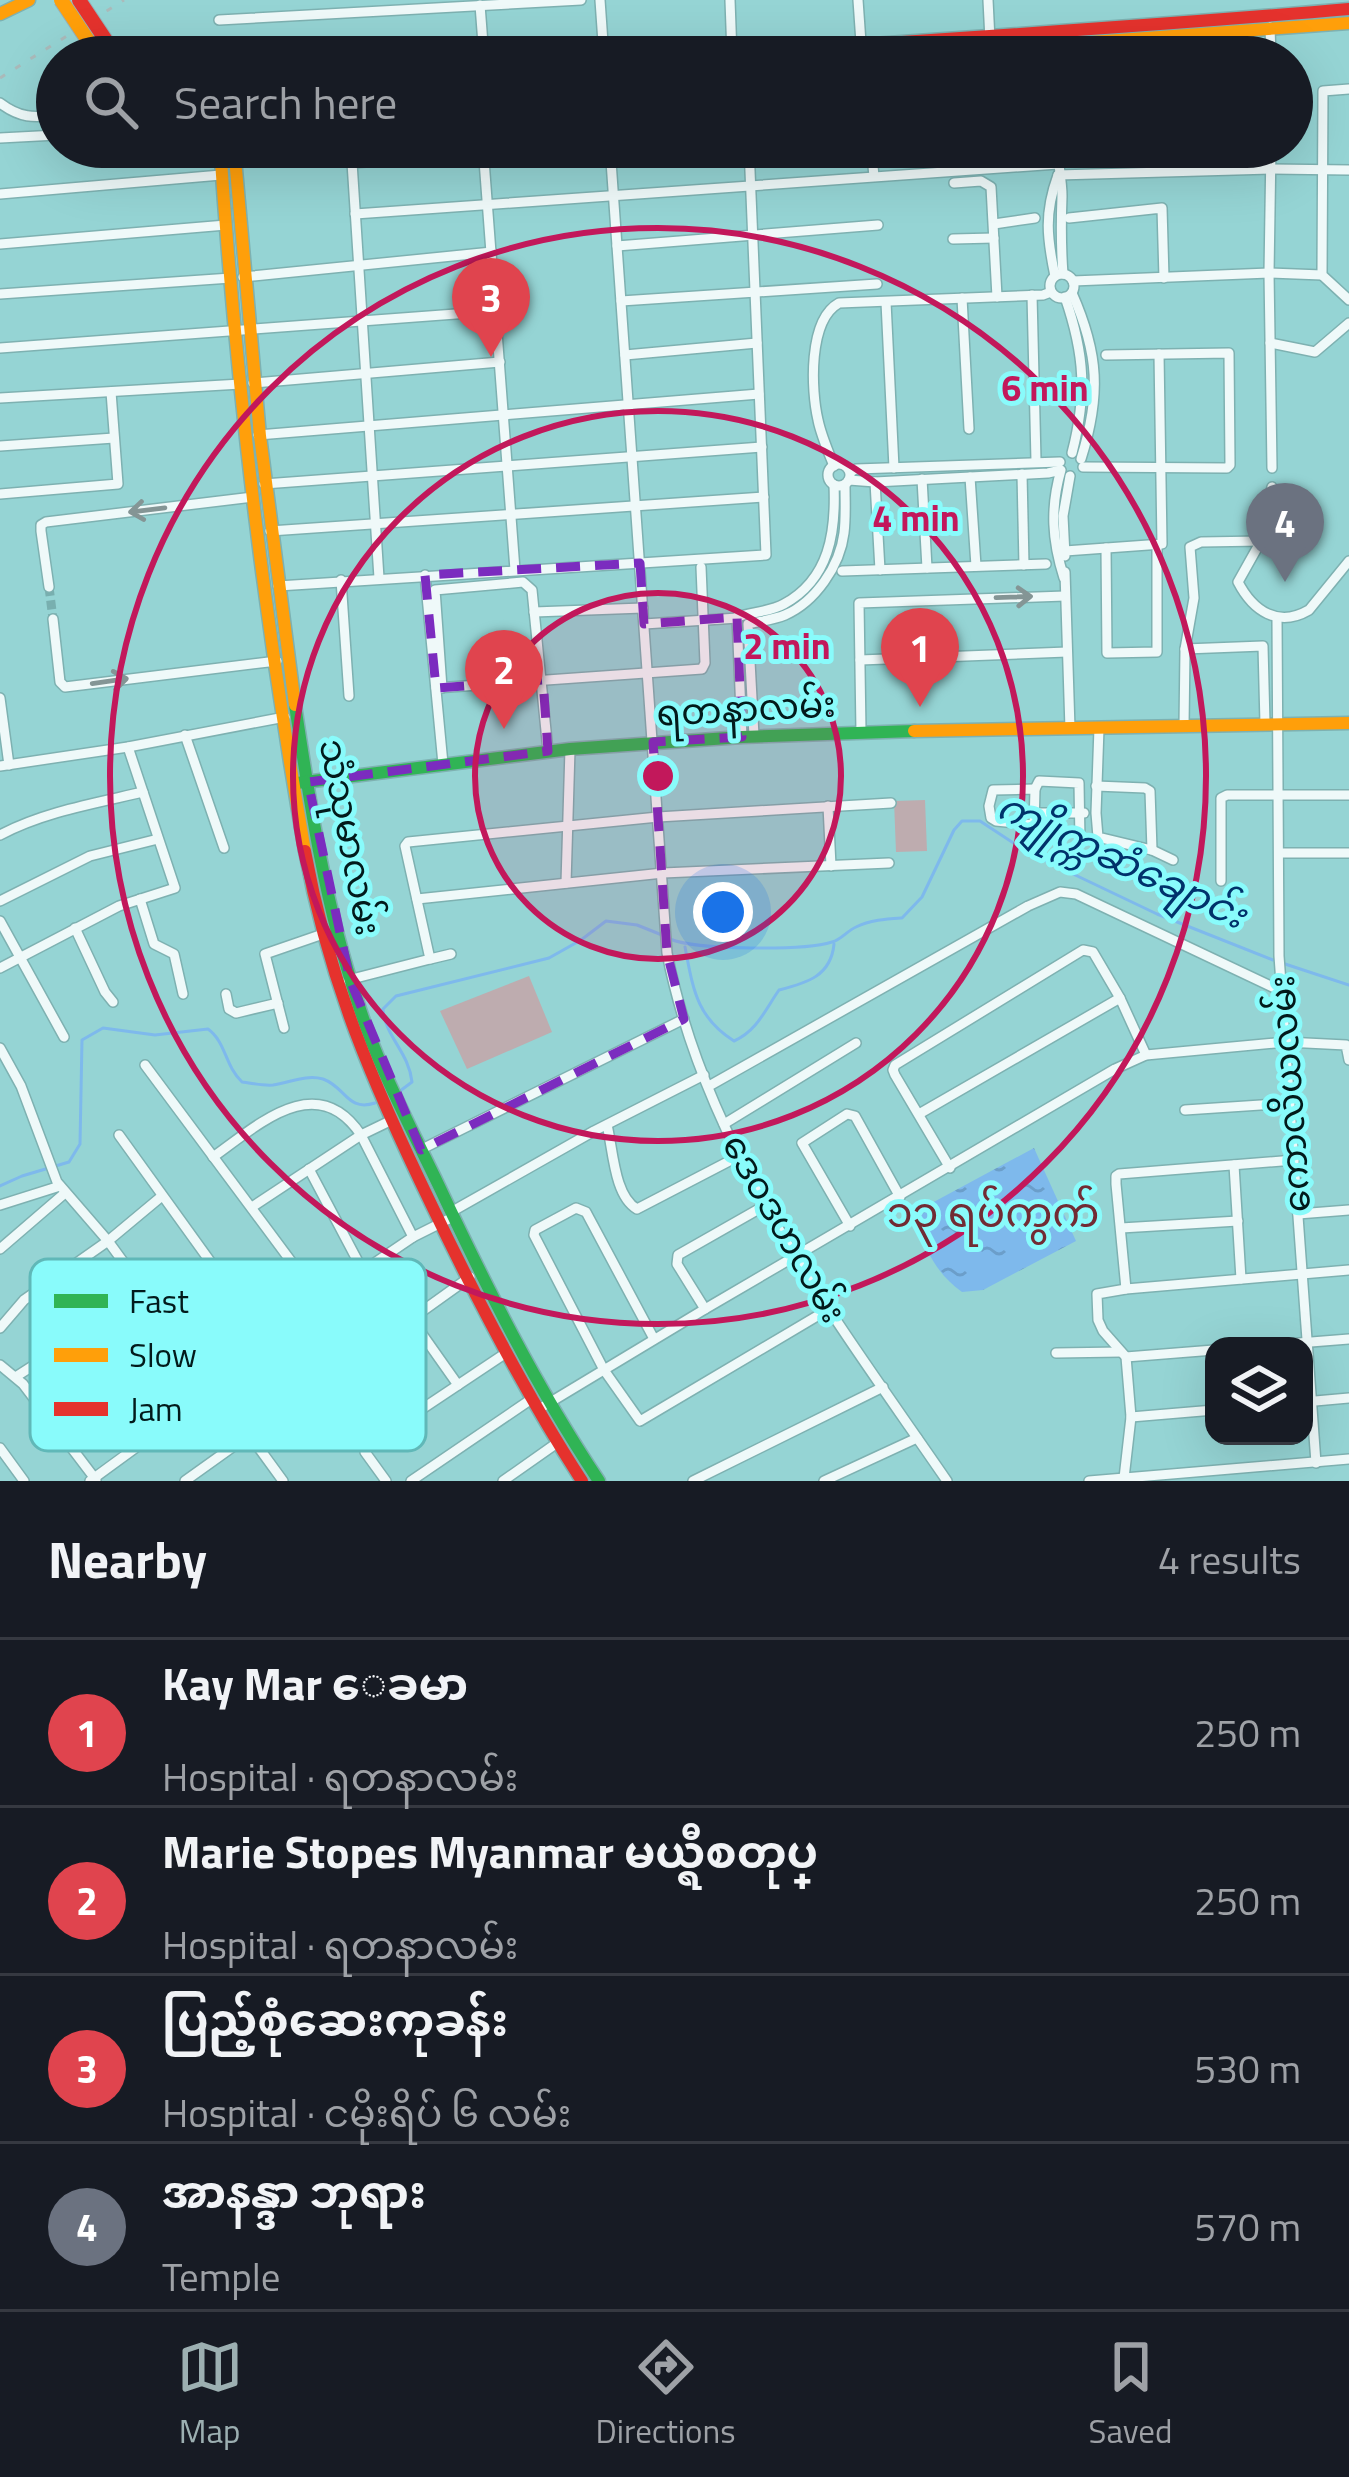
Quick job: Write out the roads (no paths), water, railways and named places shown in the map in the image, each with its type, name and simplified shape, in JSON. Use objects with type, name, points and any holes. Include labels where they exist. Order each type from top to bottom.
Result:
[{"type":"main road","points":[[0,14],[29,0]]},
{"type":"main road","points":[[61,0],[85,36]]},
{"type":"main road","points":[[79,0],[103,36]]},
{"type":"main road","points":[[1270,22],[1326,6],[1349,9]]},
{"type":"main road","points":[[1115,36],[1270,22],[1349,23]]},
{"type":"main road","points":[[976,36],[1004,36]]},
{"type":"main road","name":"သံသုမာလမ်း","points":[[221,168],[237,277]]},
{"type":"main road","name":"သံသုမာလမ်း","points":[[234,168],[237,277],[277,661],[285,717],[321,862],[344,982]]},
{"type":"main road","name":"သံသုမာလမ်း","points":[[247,384],[258,435],[258,490],[278,586],[309,877],[323,934],[394,1115],[556,1443],[582,1481]]},
{"type":"main road","name":"ရတနာလမ်း","points":[[300,783],[570,749],[748,736],[1349,722]]},
{"type":"main road","name":"သံသုမာလမ်း","points":[[539,1401],[599,1481]]},
{"type":"street","points":[[219,20],[581,0]]},
{"type":"street","points":[[600,0],[603,36]]},
{"type":"street","points":[[730,0],[735,36]]},
{"type":"street","points":[[858,0],[861,36]]},
{"type":"street","points":[[988,0],[991,34]]},
{"type":"street","points":[[1246,0],[1249,24]]},
{"type":"street","points":[[480,3],[482,36]]},
{"type":"street","points":[[1270,22],[1270,36]]},
{"type":"street","points":[[1322,275],[1323,91],[1349,88]]},
{"type":"street","points":[[0,103],[15,114],[36,117]]},
{"type":"street","points":[[0,138],[36,136]]},
{"type":"street","points":[[352,168],[379,578]]},
{"type":"street","points":[[485,168],[515,570]]},
{"type":"street","name":"ဒေဝဒဟလမ်း","points":[[611,168],[667,953],[684,1019],[739,1156],[795,1257],[946,1481]]},
{"type":"street","points":[[278,586],[763,556],[768,551],[750,168]]},
{"type":"street","points":[[873,168],[874,176]]},
{"type":"street","points":[[356,214],[990,168]]},
{"type":"street","points":[[1022,168],[1349,170]]},
{"type":"street","points":[[1271,169],[1272,469]]},
{"type":"street","points":[[844,480],[894,468],[1036,461],[1079,473],[1084,388],[1066,284],[1058,170]]},
{"type":"street","points":[[0,194],[221,175]]},
{"type":"street","points":[[954,183],[981,181],[991,187],[997,297]]},
{"type":"street","points":[[1069,218],[1162,208],[1164,278]]},
{"type":"street","points":[[994,224],[1035,218]]},
{"type":"street","points":[[617,246],[878,225]]},
{"type":"street","points":[[0,244],[226,226]]},
{"type":"street","points":[[953,239],[994,238]]},
{"type":"street","points":[[0,295],[492,253]]},
{"type":"street","points":[[1066,284],[1269,273],[1322,275],[1349,300]]},
{"type":"street","points":[[621,301],[877,284]]},
{"type":"street","points":[[834,466],[818,423],[814,391],[814,356],[829,309],[839,303],[1051,292],[1057,297],[1066,284]]},
{"type":"street","points":[[1033,295],[1036,461]]},
{"type":"street","points":[[962,298],[969,429]]},
{"type":"street","points":[[886,302],[894,468]]},
{"type":"street","points":[[0,348],[496,311]]},
{"type":"street","points":[[1270,343],[1316,352],[1349,322]]},
{"type":"street","points":[[625,355],[758,344]]},
{"type":"street","points":[[1070,729],[1065,455],[1160,467],[1229,467],[1226,352],[1106,356]]},
{"type":"street","points":[[1106,548],[1107,652],[1157,652],[1159,354]]},
{"type":"street","points":[[0,398],[247,384],[500,362]]},
{"type":"street","points":[[0,494],[118,484],[111,392]]},
{"type":"street","points":[[258,435],[759,394]]},
{"type":"street","points":[[0,446],[114,438]]},
{"type":"street","points":[[49,587],[41,531],[46,522],[373,476],[762,447]]},
{"type":"street","points":[[737,617],[748,624],[780,618],[797,609],[828,576],[844,535],[844,480],[842,464],[834,466],[828,477],[844,480],[875,482],[1064,469]]},
{"type":"street","points":[[1064,469],[1052,515],[1064,578]]},
{"type":"street","points":[[1022,474],[1024,565]]},
{"type":"street","points":[[970,477],[976,566]]},
{"type":"street","points":[[922,479],[927,568]]},
{"type":"street","points":[[644,624],[737,617],[781,607],[800,593],[824,562],[844,480]]},
{"type":"street","points":[[875,482],[880,570]]},
{"type":"street","points":[[1272,487],[1261,541],[1238,582],[1257,608],[1276,618],[1309,610],[1349,561]]},
{"type":"street","points":[[270,531],[764,497]]},
{"type":"street","points":[[1184,727],[1185,649],[1194,598],[1190,547],[1202,542],[1261,541]]},
{"type":"street","points":[[1065,550],[1160,545]]},
{"type":"street","points":[[842,571],[1046,564]]},
{"type":"street","points":[[439,688],[704,667],[701,567]]},
{"type":"street","points":[[425,575],[439,688]]},
{"type":"street","points":[[341,580],[349,696]]},
{"type":"street","points":[[1334,580],[1349,581]]},
{"type":"street","points":[[443,764],[435,590],[523,581],[532,590],[548,752]]},
{"type":"street","points":[[861,732],[859,603],[1065,596]]},
{"type":"street","points":[[534,612],[643,608]]},
{"type":"street","points":[[737,617],[748,736]]},
{"type":"street","points":[[1272,724],[1276,618]]},
{"type":"street","points":[[53,619],[60,682],[65,687],[277,661]]},
{"type":"street","points":[[748,624],[748,736]]},
{"type":"street","points":[[1185,649],[1263,646],[1272,724]]},
{"type":"street","points":[[860,660],[1067,652]]},
{"type":"street","points":[[0,698],[5,765],[285,717]]},
{"type":"street","name":"ကောလိယလမ်း","points":[[1272,724],[1279,795],[1279,956],[1307,1337]]},
{"type":"street","points":[[1099,728],[1098,837],[1153,850],[1173,860]]},
{"type":"street","points":[[184,735],[224,848]]},
{"type":"street","points":[[0,968],[119,906],[175,888],[128,747]]},
{"type":"street","points":[[566,883],[570,749]]},
{"type":"street","points":[[1033,842],[1039,781],[1079,783],[1080,841]]},
{"type":"street","points":[[1096,786],[1150,791],[1153,850]]},
{"type":"street","points":[[1034,825],[997,821],[991,818],[989,806],[993,790],[1035,789]]},
{"type":"street","points":[[0,836],[37,820],[143,792]]},
{"type":"street","points":[[1221,881],[1221,798],[1349,795]]},
{"type":"street","points":[[430,959],[407,843],[658,817],[891,803]]},
{"type":"street","points":[[828,806],[831,866]]},
{"type":"street","points":[[1035,813],[1096,813]]},
{"type":"street","points":[[0,901],[90,856],[158,839]]},
{"type":"street","points":[[1279,853],[1349,853]]},
{"type":"street","points":[[418,899],[663,873],[889,863]]},
{"type":"street","points":[[381,1259],[607,1124],[707,1081],[1060,892],[1076,893],[1281,984]]},
{"type":"street","points":[[140,899],[154,944],[174,955],[183,994]]},
{"type":"street","points":[[0,921],[64,1037]]},
{"type":"street","points":[[75,928],[113,1002]]},
{"type":"street","points":[[284,1028],[265,954],[323,934]]},
{"type":"street","points":[[950,1168],[892,1070],[895,1065],[1083,950],[1093,952],[1146,1055]]},
{"type":"street","points":[[344,982],[452,954]]},
{"type":"street","points":[[226,994],[229,1009],[236,1012],[278,1003]]},
{"type":"street","points":[[919,1114],[1120,998]]},
{"type":"street","points":[[415,1153],[684,1019]]},
{"type":"street","points":[[411,1481],[539,1401],[604,1370],[1146,1055],[1286,1042],[1346,1045],[1349,1060]]},
{"type":"street","points":[[724,1124],[856,1043]]},
{"type":"street","points":[[0,1048],[21,1086],[61,1187],[121,1259]]},
{"type":"street","points":[[145,1065],[290,1259]]},
{"type":"street","points":[[1185,1110],[1290,1103]]},
{"type":"street","points":[[213,1157],[288,1106],[308,1104],[336,1110],[361,1135],[413,1237]]},
{"type":"street","points":[[850,1226],[802,1143],[848,1114],[854,1116],[900,1197]]},
{"type":"street","points":[[252,1208],[394,1115]]},
{"type":"street","points":[[607,1124],[621,1185],[629,1205],[637,1209],[739,1156]]},
{"type":"street","points":[[119,1135],[208,1259]]},
{"type":"street","points":[[1126,1289],[1115,1176],[1294,1160]]},
{"type":"street","points":[[1234,1166],[1241,1279]]},
{"type":"street","points":[[309,1169],[357,1259]]},
{"type":"street","points":[[0,1205],[61,1187]]},
{"type":"street","points":[[0,1249],[61,1187]]},
{"type":"street","points":[[82,1259],[162,1196]]},
{"type":"street","points":[[705,1309],[677,1264],[678,1255],[766,1205]]},
{"type":"street","points":[[654,1340],[586,1212],[576,1208],[538,1227],[534,1235],[604,1370],[640,1421],[829,1309]]},
{"type":"street","points":[[1298,1214],[1349,1210]]},
{"type":"street","points":[[1121,1228],[1238,1221]]},
{"type":"street","points":[[1124,1478],[1132,1417],[1124,1355],[1098,1320],[1099,1292],[1349,1270]]},
{"type":"street","points":[[426,1307],[473,1275]]},
{"type":"street","points":[[0,1328],[30,1296]]},
{"type":"street","points":[[1313,1342],[1349,1339]]},
{"type":"street","points":[[426,1340],[458,1385]]},
{"type":"street","points":[[1056,1353],[1205,1350]]},
{"type":"street","points":[[426,1406],[511,1351]]},
{"type":"street","points":[[0,1364],[30,1395]]},
{"type":"street","points":[[16,1376],[30,1367]]},
{"type":"street","points":[[693,1481],[883,1387]]},
{"type":"street","points":[[1313,1402],[1349,1398]]},
{"type":"street","points":[[1132,1417],[1205,1411]]},
{"type":"street","points":[[824,1481],[917,1438]]},
{"type":"street","name":"ကောလိယလမ်း","points":[[1313,1440],[1316,1462]]},
{"type":"street","points":[[502,1481],[556,1443]]},
{"type":"street","points":[[0,1448],[24,1481]]},
{"type":"street","points":[[72,1451],[94,1480],[133,1451]]},
{"type":"street","points":[[193,1479],[229,1451]]},
{"type":"street","points":[[260,1451],[283,1481]]},
{"type":"street","points":[[365,1451],[386,1481]]},
{"type":"street","points":[[1094,1481],[1349,1459]]},
{"type":"water","points":[[1034,1148],[1076,1241],[983,1290],[962,1292],[933,1261],[917,1221],[930,1204]]},
{"type":"waterway","name":"ကျိုက္ကဆံချောင်း","points":[[670,939],[725,947],[798,947],[835,941],[867,923],[902,918],[922,897],[954,830],[962,821],[980,821],[1027,852],[1157,914],[1273,960]]},
{"type":"waterway","name":"ကျိုက္ကဆံချောင်း","points":[[400,1091],[412,1082],[410,1071],[383,1009],[396,996],[549,958],[606,921],[637,925],[662,935]]},
{"type":"waterway","points":[[685,947],[704,1012],[734,1041],[755,1026],[779,990],[823,971],[834,944]]},
{"type":"waterway","name":"ကျိုက္ကဆံချောင်း","points":[[1282,963],[1349,985]]},
{"type":"waterway","name":"ကျိုက္ကဆံချောင်း","points":[[0,1186],[69,1162],[80,1144],[82,1040],[103,1028],[155,1035],[208,1029],[242,1082],[273,1085],[317,1078],[358,1104],[375,1103]]},
{"type":"tunnel","points":[[49,587],[53,619]]},
{"type":"railway","points":[[67,36],[124,0]]},
{"type":"railway","points":[[0,78],[36,55]]},
{"type":"place","name":"ပြည့်စုံဆေးကုခန်း","points":[[491,357]]},
{"type":"place","name":"အာနန္ဒာ ဘုရား","points":[[1285,582]]},
{"type":"place","name":"Kay Mar ေခမာ","points":[[920,707]]},
{"type":"place","name":"Marie Stopes Myanmar မယ္ရီစတုပ္","points":[[504,729]]},
{"type":"district","name":"၁၃ ရပ်ကွက်","points":[[993,1212]]}]
